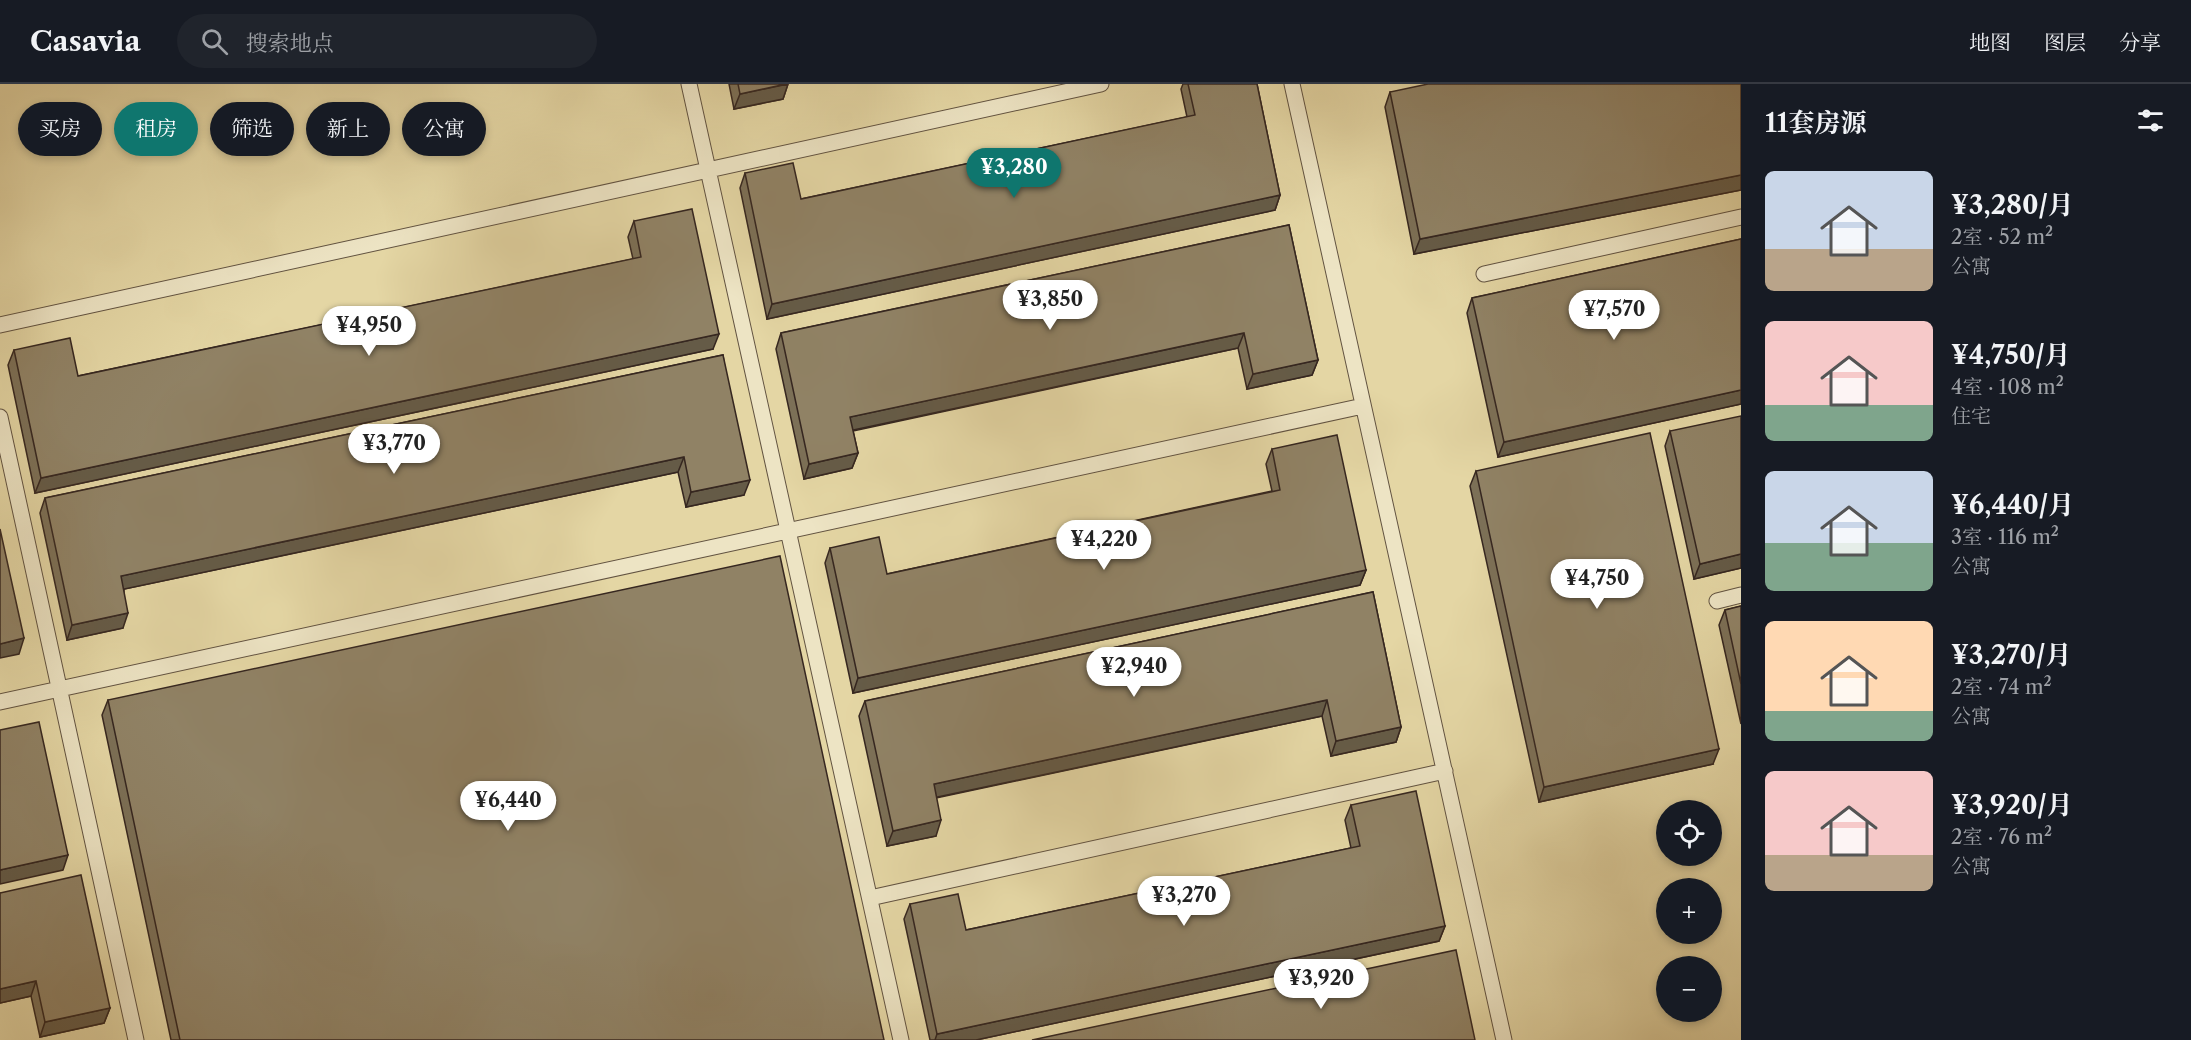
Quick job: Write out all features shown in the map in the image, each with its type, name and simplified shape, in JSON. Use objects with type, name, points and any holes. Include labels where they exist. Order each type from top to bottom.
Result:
[{"type":"lane","points":[[689,84],[901,1040]]},
{"type":"lane","points":[[0,325],[1101,84]]},
{"type":"lane","points":[[1292,84],[1504,1040]]},
{"type":"lane","points":[[1484,274],[1741,217]]},
{"type":"lane","points":[[0,702],[1363,406]]},
{"type":"lane","points":[[0,417],[135,1040]]},
{"type":"lane","points":[[1717,601],[1741,595]]},
{"type":"lane","points":[[870,898],[1445,771]]},
{"type":"building","points":[[738,84],[786,84],[740,94]]},
{"type":"building","points":[[1188,84],[1257,84],[1280,195],[772,304],[745,173],[793,163],[801,199],[1195,115]]},
{"type":"building","points":[[1428,84],[1741,84],[1741,175],[1420,239],[1390,92]]},
{"type":"building","points":[[692,209],[719,334],[41,478],[14,350],[70,338],[78,376],[641,257],[634,221]]},
{"type":"building","points":[[1289,225],[1318,360],[1253,374],[1244,333],[850,417],[858,453],[809,464],[781,333]]},
{"type":"building","points":[[1741,239],[1741,390],[1504,442],[1472,298]]},
{"type":"building","points":[[723,355],[750,480],[691,492],[684,457],[121,576],[128,613],[72,625],[45,498]]},
{"type":"building","points":[[1741,416],[1741,554],[1700,564],[1670,431]]},
{"type":"building","points":[[1650,433],[1719,749],[1544,787],[1476,471]]},
{"type":"building","points":[[1337,435],[1366,570],[858,678],[830,548],[879,537],[887,574],[1280,490],[1272,449]]},
{"type":"building","points":[[0,529],[24,638],[0,644]]},
{"type":"building","points":[[780,556],[884,1040],[180,1040],[108,700]]},
{"type":"building","points":[[1373,592],[1401,727],[1336,741],[1327,700],[934,784],[941,820],[893,831],[865,701]]},
{"type":"building","points":[[1741,606],[1741,684],[1725,610]]},
{"type":"building","points":[[39,722],[68,855],[0,870],[0,730]]},
{"type":"building","points":[[1416,791],[1445,926],[937,1034],[910,904],[958,894],[966,930],[1360,846],[1351,805]]},
{"type":"building","points":[[81,875],[110,1008],[45,1022],[36,981],[0,989],[0,893]]},
{"type":"building","points":[[1456,950],[1475,1040],[1032,1040]]}]
